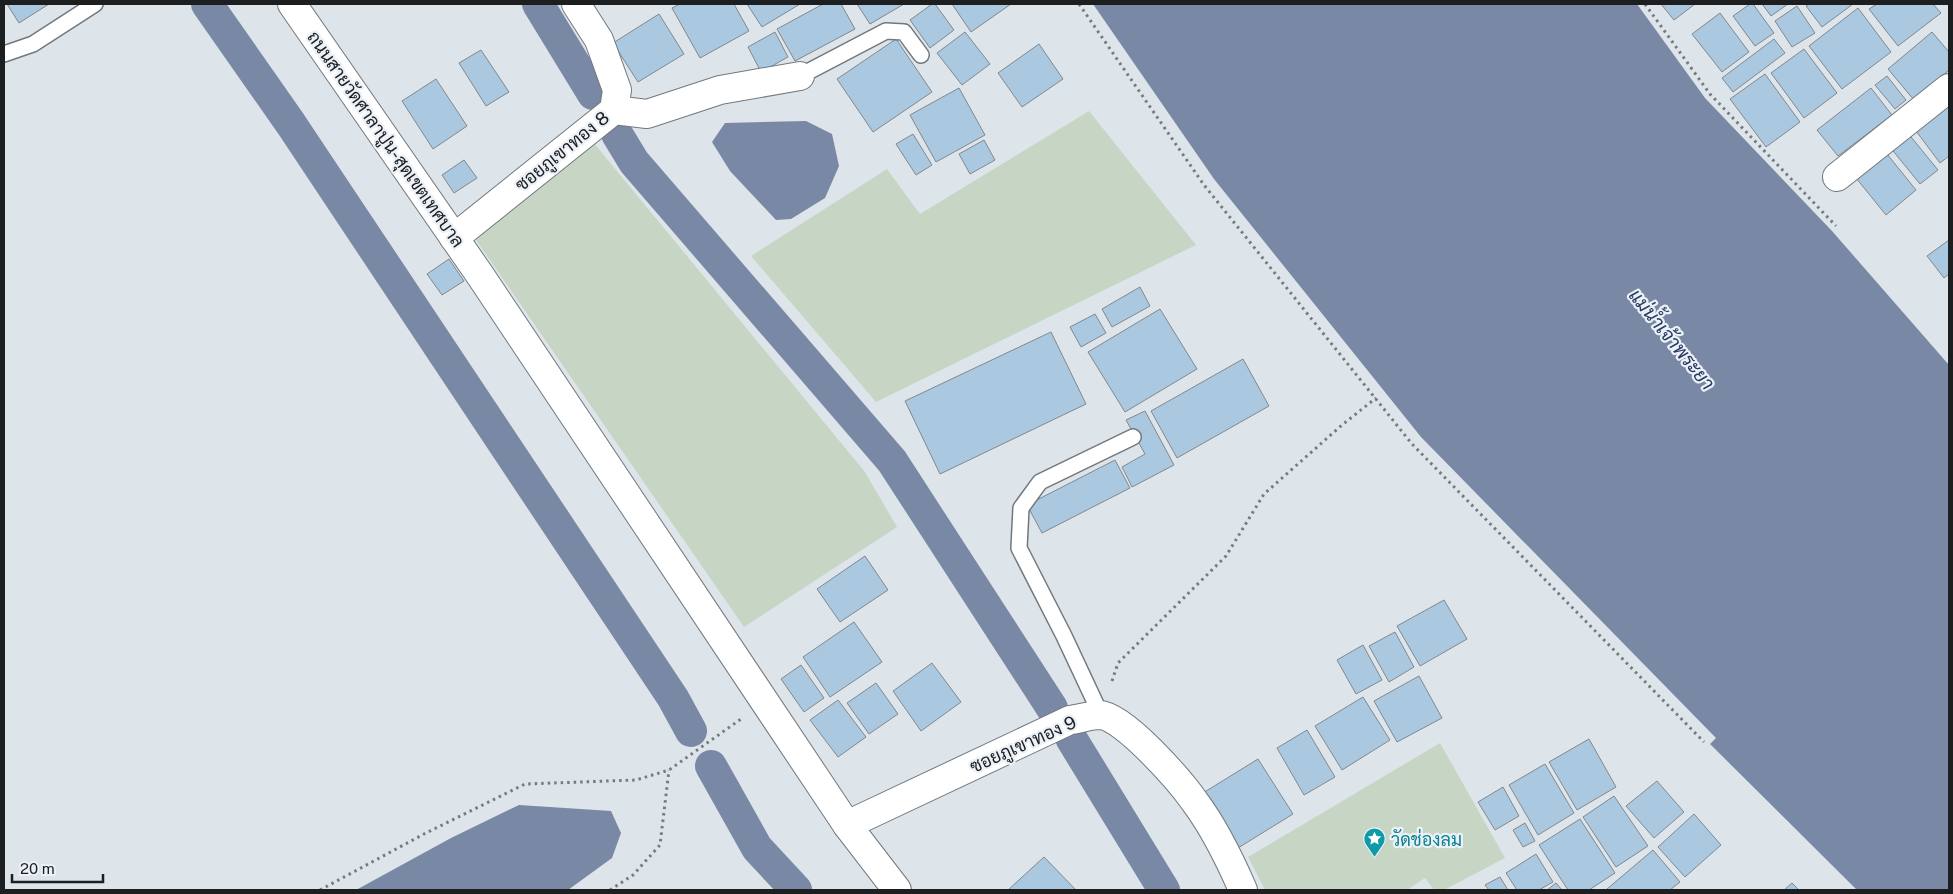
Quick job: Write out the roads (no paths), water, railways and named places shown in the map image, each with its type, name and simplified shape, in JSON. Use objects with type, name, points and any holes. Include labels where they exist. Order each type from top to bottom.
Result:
[{"type":"street","name":"ถนนสายวัดศาลาปูน-สุดเขตเทศบาล","points":[[292,4],[480,274],[846,825],[897,890]]},
{"type":"street","points":[[576,4],[602,48],[617,90],[614,110]]},
{"type":"street","name":"ซอยภูเขาทอง 8","points":[[454,238],[614,110],[647,114],[720,90],[800,76]]},
{"type":"street","points":[[1837,177],[1949,88]]},
{"type":"street","name":"ซอยภูเขาทอง 9","points":[[846,825],[1070,720],[1101,715],[1121,724],[1142,743],[1196,802],[1231,863],[1243,890]]},
{"type":"lane","points":[[4,54],[33,44],[95,4]]},
{"type":"lane","points":[[800,76],[886,31],[904,32],[921,55]]},
{"type":"lane","points":[[1101,715],[1064,636],[1019,548],[1021,508],[1040,482],[1133,437]]},
{"type":"water","name":"แม่น้ำเจ้าพระยา","points":[[1093,4],[1637,4],[1705,98],[1832,231],[1949,365],[1949,890],[1857,890],[1710,744],[1716,738],[1421,437],[1214,179]]},
{"type":"water","points":[[806,121],[832,134],[839,166],[825,198],[791,219],[776,220],[730,171],[712,142],[725,123]]},
{"type":"water","points":[[519,805],[611,811],[621,833],[612,858],[568,890],[356,890],[451,838]]},
{"type":"waterway","points":[[207,4],[291,124],[673,698],[691,731]]},
{"type":"waterway","points":[[538,4],[593,94]]},
{"type":"waterway","points":[[617,134],[634,162],[892,461],[1052,708]]},
{"type":"waterway","points":[[1071,738],[1164,890]]},
{"type":"waterway","points":[[711,766],[757,848],[796,890]]},
{"type":"place","name":"วัดช่องลม","points":[[1375,858]]}]
